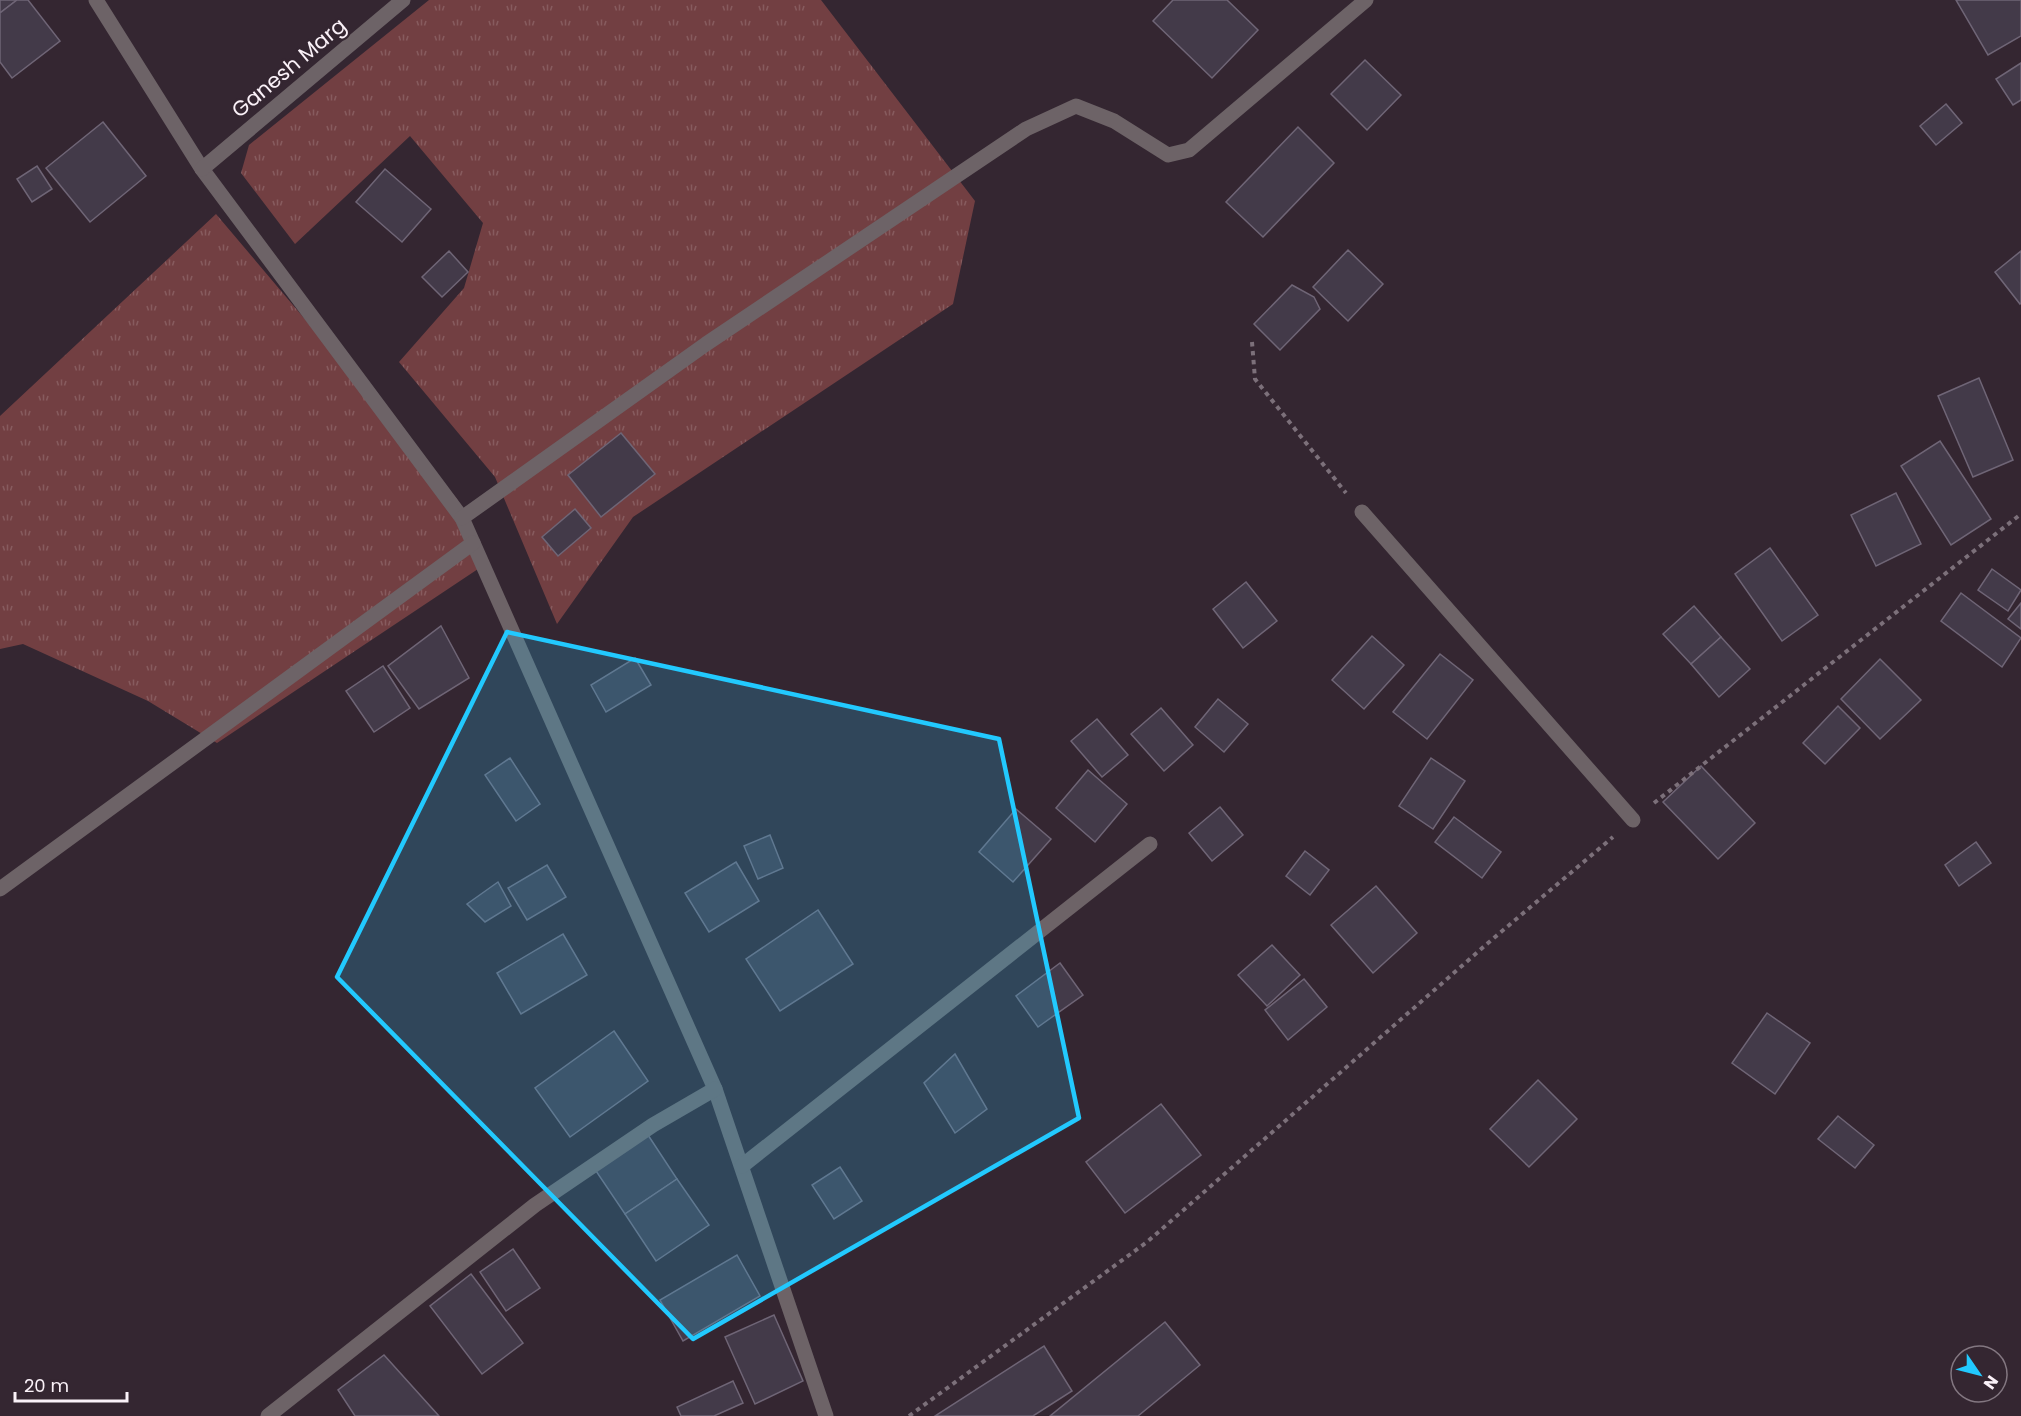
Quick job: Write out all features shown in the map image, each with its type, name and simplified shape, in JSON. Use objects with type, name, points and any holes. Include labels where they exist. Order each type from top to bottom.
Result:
[{"type":"street","points":[[96,0],[202,169],[462,518],[715,1089],[826,1416]]},
{"type":"street","name":"Ganesh Marg","points":[[202,169],[403,0]]},
{"type":"street","points":[[462,518],[706,344],[1026,129],[1076,106],[1114,121],[1168,155],[1189,150],[1366,0]]},
{"type":"street","points":[[1362,512],[1633,820]]},
{"type":"street","points":[[0,889],[473,543]]},
{"type":"street","points":[[742,1166],[1150,844]]},
{"type":"street","points":[[268,1416],[536,1205],[653,1125],[715,1089]]},
{"type":"path","points":[[1252,342],[1255,379],[1362,512]]},
{"type":"path","points":[[909,1416],[1147,1242],[1488,943],[1693,770],[2021,514]]},
{"type":"highlighted area","points":[[507,632],[999,739],[1079,1118],[693,1339],[337,977]]},
{"type":"green space","points":[[429,0],[821,0],[975,201],[953,304],[633,517],[557,624],[495,477],[399,362],[464,288],[483,223],[410,136],[295,244],[241,173],[249,145]]},
{"type":"green space","points":[[216,214],[457,499],[484,565],[217,743],[148,701],[23,644],[0,649],[0,416]]},
{"type":"building","points":[[0,0],[17,0],[0,13]]},
{"type":"building","points":[[17,0],[28,0],[60,41],[12,78],[0,62],[0,13]]},
{"type":"building","points":[[1173,0],[1227,0],[1258,30],[1212,78],[1153,21]]},
{"type":"building","points":[[1956,0],[2021,0],[2021,36],[1988,55]]},
{"type":"building","points":[[1365,60],[1401,95],[1367,130],[1331,94]]},
{"type":"building","points":[[2021,63],[2021,100],[2013,105],[1996,79]]},
{"type":"building","points":[[1946,104],[1962,123],[1936,145],[1920,126]]},
{"type":"building","points":[[103,122],[146,176],[90,222],[46,168]]},
{"type":"building","points":[[1298,127],[1334,163],[1263,237],[1226,202]]},
{"type":"building","points":[[37,166],[52,189],[32,202],[17,179]]},
{"type":"building","points":[[385,169],[431,209],[402,242],[356,202]]},
{"type":"building","points":[[1348,250],[1383,284],[1348,321],[1313,287]]},
{"type":"building","points":[[449,251],[468,272],[442,297],[422,277]]},
{"type":"building","points":[[2021,251],[2021,303],[2020,304],[1995,272]]},
{"type":"building","points":[[1292,285],[1314,297],[1320,309],[1280,350],[1254,324]]},
{"type":"building","points":[[1979,378],[2013,460],[1973,477],[1938,396]]},
{"type":"building","points":[[621,433],[655,474],[601,517],[568,475]]},
{"type":"building","points":[[1940,441],[1991,519],[1951,545],[1901,466]]},
{"type":"building","points":[[1896,493],[1921,544],[1876,566],[1851,515]]},
{"type":"building","points":[[575,509],[591,528],[558,556],[542,537]]},
{"type":"building","points":[[1770,548],[1818,615],[1782,641],[1735,574]]},
{"type":"building","points":[[1992,569],[2021,590],[2008,611],[1978,590]]},
{"type":"building","points":[[1246,582],[1277,621],[1243,648],[1213,609]]},
{"type":"building","points":[[1961,593],[2021,638],[2002,667],[1941,621]]},
{"type":"building","points":[[2021,603],[2021,629],[2008,619]]},
{"type":"building","points":[[1694,606],[1721,637],[1691,664],[1663,634]]},
{"type":"building","points":[[441,626],[469,678],[419,709],[388,666]]},
{"type":"building","points":[[1372,636],[1404,665],[1364,709],[1332,680]]},
{"type":"building","points":[[1721,637],[1750,669],[1719,697],[1691,664]]},
{"type":"building","points":[[1440,654],[1473,680],[1427,739],[1393,712]]},
{"type":"building","points":[[635,658],[651,685],[606,712],[591,685]]},
{"type":"building","points":[[1880,659],[1921,700],[1880,739],[1841,699]]},
{"type":"building","points":[[383,666],[410,708],[374,732],[346,691]]},
{"type":"building","points":[[1218,699],[1248,724],[1224,752],[1195,727]]},
{"type":"building","points":[[1838,706],[1860,728],[1825,764],[1803,743]]},
{"type":"building","points":[[1161,708],[1193,745],[1164,771],[1131,734]]},
{"type":"building","points":[[1097,719],[1128,755],[1102,777],[1071,741]]},
{"type":"building","points":[[510,758],[540,804],[516,821],[485,775]]},
{"type":"building","points":[[1431,758],[1465,781],[1433,829],[1399,806]]},
{"type":"building","points":[[1701,766],[1755,823],[1718,859],[1663,802]]},
{"type":"building","points":[[1088,770],[1127,804],[1095,842],[1056,808]]},
{"type":"building","points":[[1220,807],[1243,835],[1212,861],[1189,833]]},
{"type":"building","points":[[1016,809],[1051,839],[1013,882],[979,852]]},
{"type":"building","points":[[1454,817],[1501,852],[1482,878],[1435,842]]},
{"type":"building","points":[[770,835],[783,868],[758,879],[744,846]]},
{"type":"building","points":[[1976,842],[1991,863],[1959,886],[1945,865]]},
{"type":"building","points":[[1305,851],[1329,870],[1310,895],[1286,876]]},
{"type":"building","points":[[736,862],[759,901],[709,932],[685,893]]},
{"type":"building","points":[[547,865],[566,897],[527,920],[508,888]]},
{"type":"building","points":[[498,882],[511,906],[485,922],[467,904]]},
{"type":"building","points":[[1376,886],[1417,933],[1373,973],[1331,925]]},
{"type":"building","points":[[818,910],[853,964],[780,1011],[746,959]]},
{"type":"building","points":[[563,934],[587,975],[521,1014],[497,973]]},
{"type":"building","points":[[1272,945],[1300,975],[1267,1006],[1238,975]]},
{"type":"building","points":[[1060,963],[1083,995],[1038,1027],[1016,996]]},
{"type":"building","points":[[1304,979],[1327,1007],[1288,1040],[1265,1010]]},
{"type":"building","points":[[1767,1013],[1810,1043],[1775,1094],[1732,1063]]},
{"type":"building","points":[[614,1031],[648,1081],[570,1137],[535,1088]]},
{"type":"building","points":[[955,1054],[987,1109],[955,1133],[924,1083]]},
{"type":"building","points":[[1538,1080],[1577,1119],[1529,1167],[1490,1129]]},
{"type":"building","points":[[1161,1104],[1201,1155],[1125,1213],[1086,1162]]},
{"type":"building","points":[[1838,1116],[1874,1145],[1855,1168],[1818,1139]]},
{"type":"building","points":[[648,1135],[677,1179],[625,1214],[596,1171]]},
{"type":"building","points":[[840,1167],[862,1201],[834,1219],[812,1185]]},
{"type":"building","points":[[677,1179],[709,1225],[656,1261],[625,1214]]},
{"type":"building","points":[[513,1249],[540,1288],[506,1311],[480,1272]]},
{"type":"building","points":[[737,1255],[760,1296],[683,1341],[660,1300]]},
{"type":"building","points":[[471,1274],[523,1343],[482,1374],[430,1306]]},
{"type":"building","points":[[774,1315],[803,1381],[755,1404],[725,1337]]},
{"type":"building","points":[[1165,1322],[1200,1365],[1138,1416],[1050,1416]]},
{"type":"building","points":[[1044,1346],[1072,1391],[1033,1416],[935,1416]]},
{"type":"building","points":[[384,1355],[439,1416],[355,1416],[338,1390]]},
{"type":"building","points":[[733,1381],[743,1403],[714,1416],[681,1416],[677,1407]]}]
